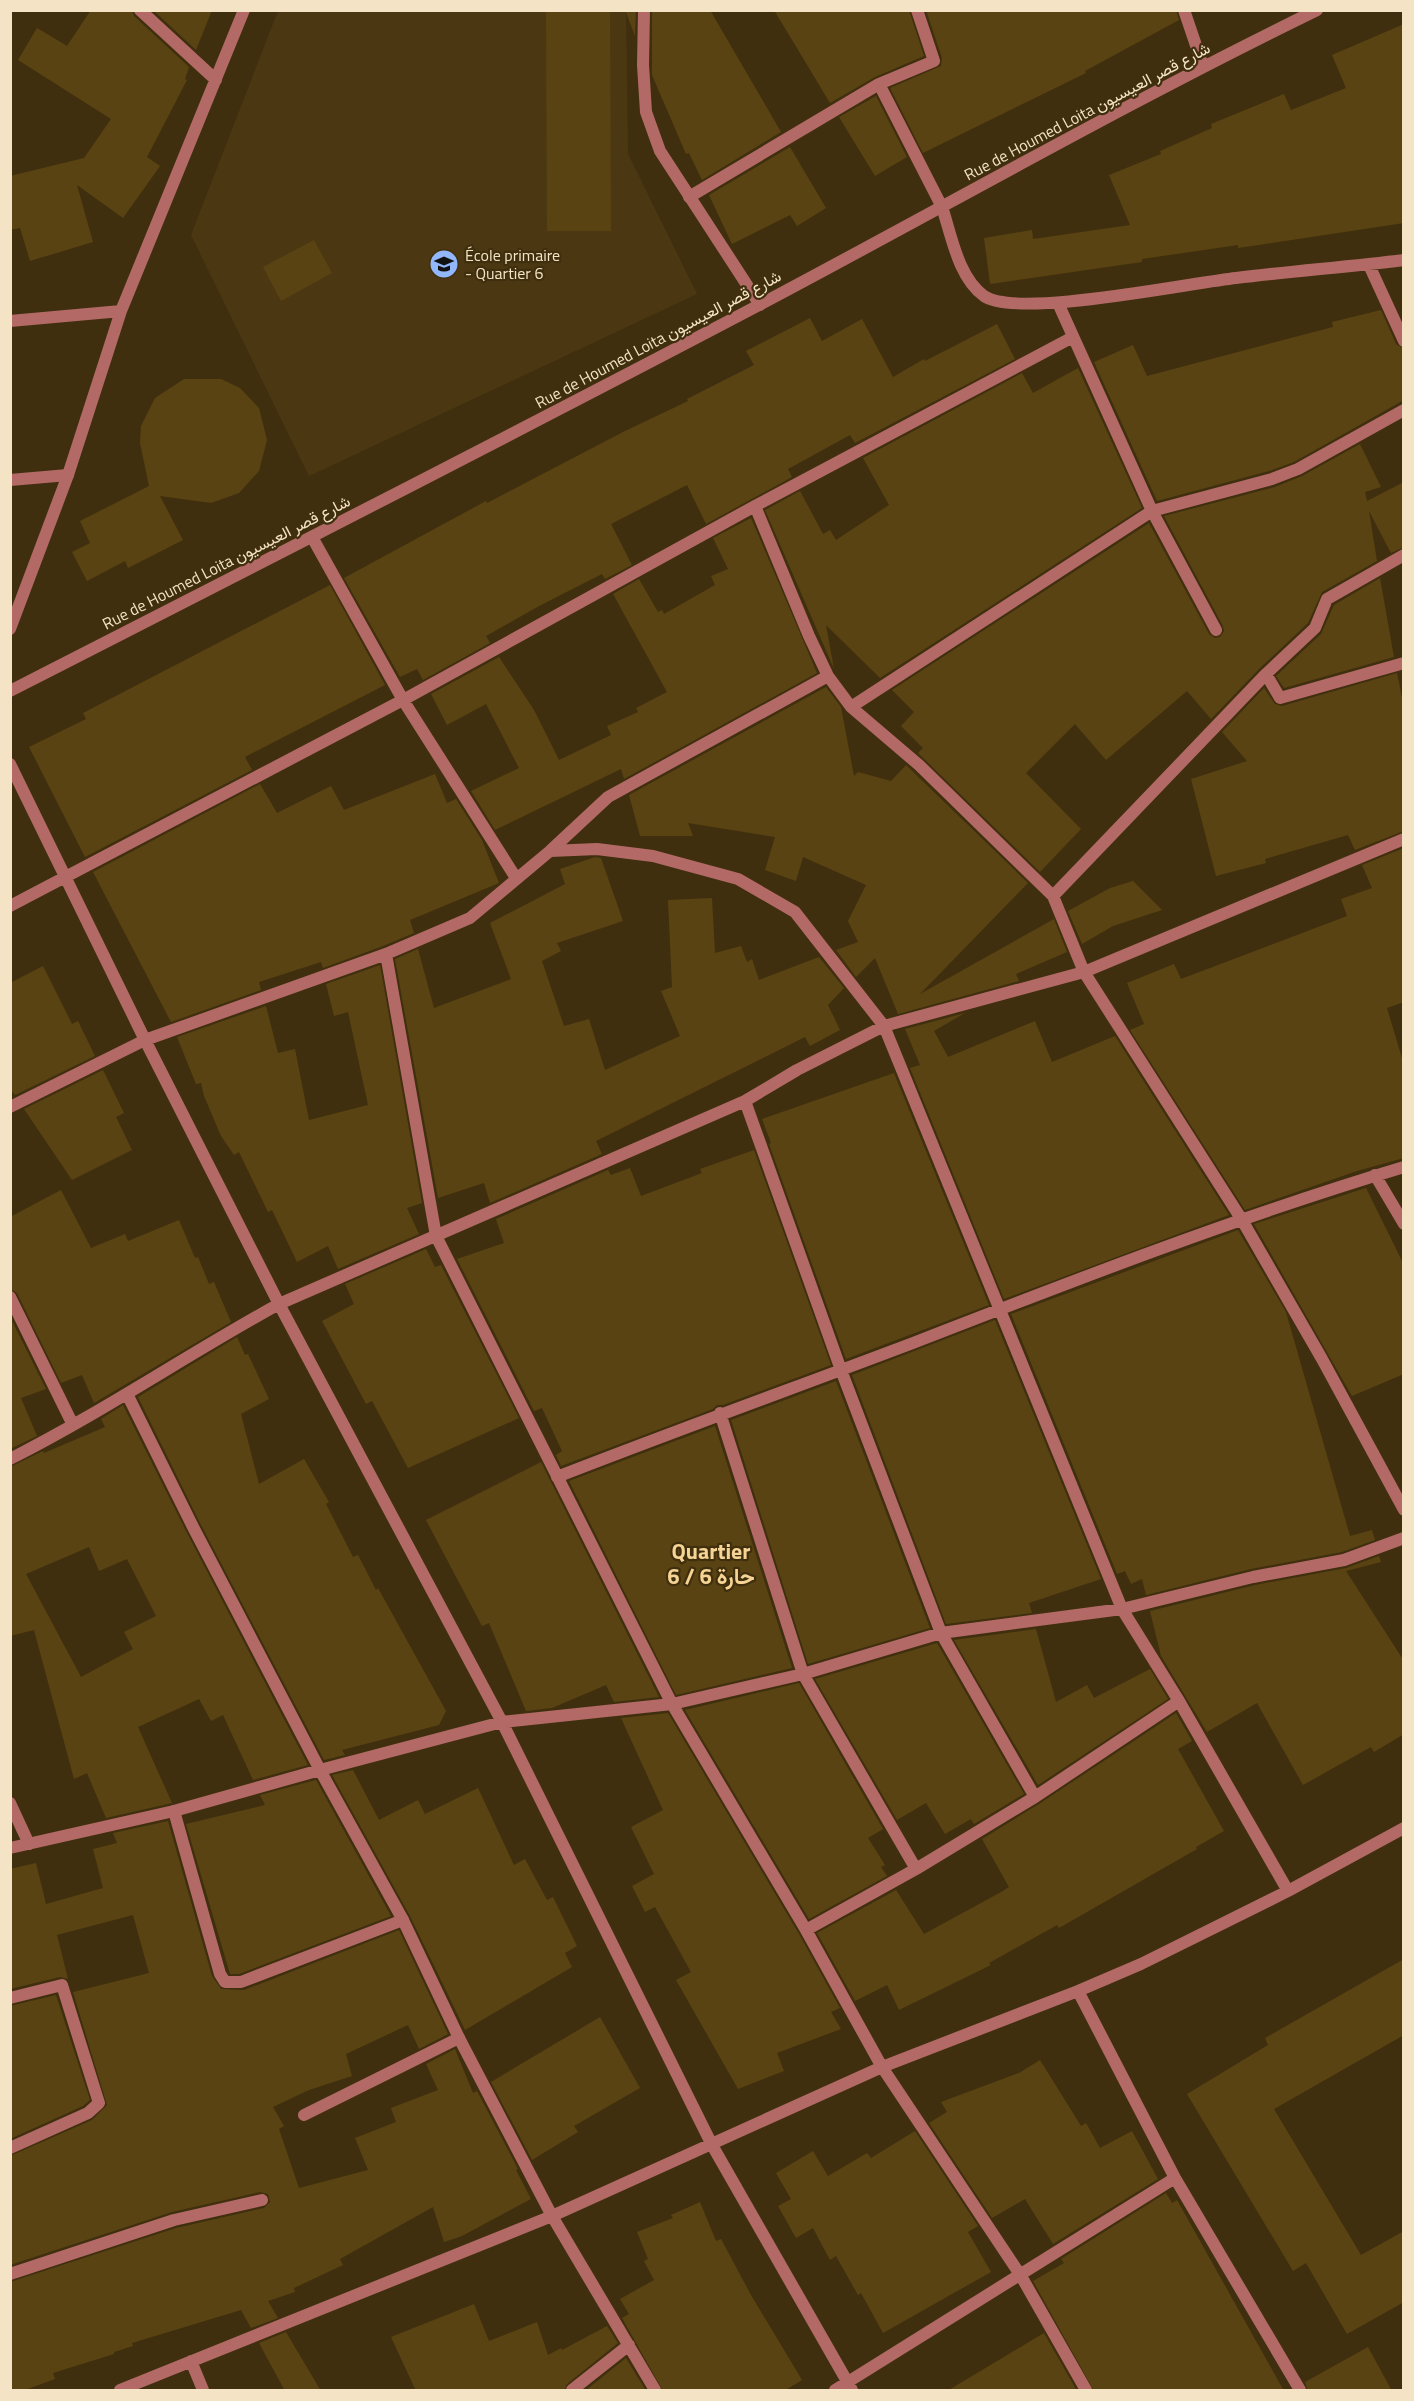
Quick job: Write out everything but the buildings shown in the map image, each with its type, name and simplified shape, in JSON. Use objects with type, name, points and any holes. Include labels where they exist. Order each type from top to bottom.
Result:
[{"type":"street","points":[[140,10],[216,80]]},
{"type":"street","points":[[10,629],[68,475],[121,311],[244,10]]},
{"type":"street","points":[[644,10],[643,65],[646,112],[660,151],[760,304]]},
{"type":"street","points":[[689,197],[879,84],[934,60],[917,10]]},
{"type":"street","points":[[1184,10],[1203,66]]},
{"type":"street","name":"Rue de Houmed Loita شارع قصر العيسيون","points":[[10,691],[760,304],[1203,66],[1317,10]]},
{"type":"street","points":[[879,84],[942,207],[967,279],[986,297],[1015,304],[1058,303],[1235,278],[1404,260]]},
{"type":"street","points":[[1369,264],[1404,342]]},
{"type":"street","points":[[1058,303],[1152,511],[1216,630]]},
{"type":"street","points":[[10,321],[121,311]]},
{"type":"street","points":[[10,906],[403,700],[754,506],[1073,337]]},
{"type":"street","points":[[851,707],[1152,511],[1298,470],[1404,410]]},
{"type":"street","points":[[10,480],[68,475]]},
{"type":"street","points":[[754,506],[828,676],[851,707],[918,765],[1053,896],[1084,972],[1242,1220],[1322,1359],[1404,1510]]},
{"type":"street","points":[[312,537],[403,700],[516,878]]},
{"type":"street","points":[[1053,896],[1266,674],[1315,628],[1327,599],[1404,555]]},
{"type":"street","points":[[1266,674],[1280,698],[1404,663]]},
{"type":"street","points":[[10,1107],[145,1040],[386,954],[470,918],[550,851],[608,797],[828,676]]},
{"type":"street","points":[[10,764],[145,1040],[279,1304],[502,1722],[712,2145],[850,2387]]},
{"type":"street","points":[[10,1459],[127,1394],[226,1332],[279,1304],[745,1101],[797,1070],[884,1026],[1084,972],[1404,839]]},
{"type":"street","points":[[550,851],[597,849],[653,856],[738,879],[795,912],[884,1026],[1122,1609],[1179,1701],[1288,1891]]},
{"type":"street","points":[[386,954],[436,1236],[672,1704],[806,1930],[882,2067],[1021,2276],[1086,2391]]},
{"type":"street","points":[[745,1101],[841,1370],[941,1633],[1035,1797]]},
{"type":"street","points":[[556,1477],[720,1413],[1242,1220],[1404,1167]]},
{"type":"street","points":[[1375,1175],[1404,1224]]},
{"type":"street","points":[[10,1297],[73,1425]]},
{"type":"street","points":[[127,1394],[193,1527],[320,1770],[403,1920],[459,2038],[552,2216],[655,2391]]},
{"type":"street","points":[[720,1413],[803,1674],[916,1869]]},
{"type":"street","points":[[10,1848],[174,1811],[502,1722],[672,1704],[803,1674],[941,1633],[1122,1609],[1253,1576],[1344,1560],[1404,1538]]},
{"type":"street","points":[[806,1930],[916,1869],[1035,1797],[1179,1701]]},
{"type":"street","points":[[10,1803],[28,1844]]},
{"type":"street","points":[[174,1811],[217,1965],[225,1982],[241,1982],[403,1920]]},
{"type":"street","points":[[120,2391],[552,2216],[882,2067],[1078,1991],[1141,1964],[1288,1891],[1404,1828]]},
{"type":"street","points":[[10,1998],[62,1985],[99,2103],[88,2113],[10,2148]]},
{"type":"street","points":[[1078,1991],[1175,2178],[1300,2391]]},
{"type":"street","points":[[304,2115],[459,2038]]},
{"type":"street","points":[[834,2391],[850,2387],[1175,2178]]},
{"type":"street","points":[[10,2274],[174,2220],[262,2200]]},
{"type":"street","points":[[572,2391],[629,2345]]},
{"type":"street","points":[[191,2361],[203,2391]]},
{"type":"shaded area","name":"École primaire - Quartier 6","points":[[278,11],[626,11],[628,154],[697,294],[309,476],[191,235]]},
{"type":"place","name":"École primaire - Quartier 6","points":[[444,264]]},
{"type":"district","name":"Quartier 6 / حارة 6","points":[[711,1564]]}]
